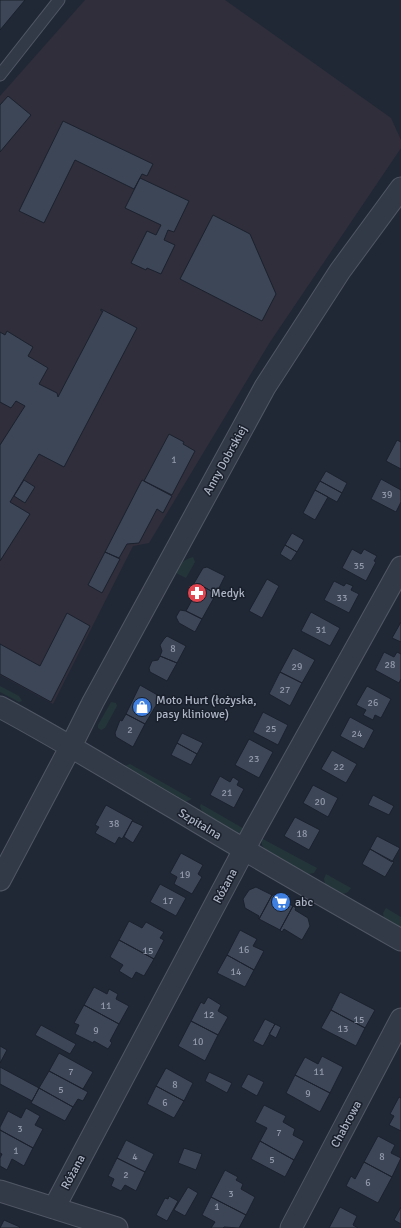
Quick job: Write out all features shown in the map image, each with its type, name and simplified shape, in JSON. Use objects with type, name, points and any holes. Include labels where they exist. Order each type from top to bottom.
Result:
[{"type":"street","name":"Anny Dobrskiej","points":[[1,875],[71,746],[93,702],[265,387],[340,271],[401,188]]},
{"type":"street","name":"Różana","points":[[54,1208],[244,850],[401,567]]},
{"type":"street","name":"Szpitalna","points":[[0,707],[71,746],[244,850],[401,940]]},
{"type":"street","name":"Chabrowa","points":[[290,1228],[401,1020]]},
{"type":"street","points":[[0,1191],[117,1228]]},
{"type":"lane","points":[[0,75],[59,0]]},
{"type":"shaded area","points":[[85,0],[225,0],[391,118],[401,140],[401,148],[270,342],[149,543],[133,546],[53,704],[0,675],[0,96]]},
{"type":"shaded area","points":[[193,557],[195,562],[186,578],[174,572],[187,559]]},
{"type":"shaded area","points":[[0,686],[19,696],[22,701],[19,702],[0,692]]},
{"type":"shaded area","points":[[111,702],[116,703],[117,706],[105,728],[101,730],[98,728],[98,725]]},
{"type":"shaded area","points":[[130,764],[192,799],[185,802],[125,766]]},
{"type":"shaded area","points":[[201,804],[246,830],[241,834],[202,812],[200,806]]},
{"type":"shaded area","points":[[261,838],[317,868],[314,873],[308,874],[265,849],[262,845]]},
{"type":"shaded area","points":[[326,874],[351,888],[348,892],[343,894],[325,884],[324,879]]},
{"type":"shaded area","points":[[386,908],[401,917],[401,928],[384,919],[383,913]]},
{"type":"building","points":[[0,0],[25,0],[0,30]]},
{"type":"building","points":[[8,96],[31,115],[0,152],[0,105]]},
{"type":"building","points":[[63,121],[153,164],[147,176],[142,174],[134,189],[75,160],[44,223],[19,211]]},
{"type":"building","points":[[140,178],[189,201],[174,232],[168,230],[164,240],[175,245],[161,274],[147,268],[146,270],[131,263],[147,231],[156,235],[161,225],[125,208]]},
{"type":"building","points":[[213,215],[250,234],[276,294],[262,321],[180,279]]},
{"type":"building","points":[[101,309],[137,328],[64,467],[39,454],[10,502],[30,514],[0,561],[0,445],[25,406],[16,401],[11,408],[0,402],[0,332],[5,335],[7,331],[33,347],[28,356],[48,368],[39,384],[57,393],[58,397],[103,311],[101,311]]},
{"type":"building","points":[[169,434],[184,442],[183,444],[195,451],[172,495],[144,481]]},
{"type":"building","points":[[397,440],[401,442],[401,469],[386,461]]},
{"type":"building","points":[[326,471],[347,483],[342,493],[320,481]]},
{"type":"building","points":[[381,479],[401,490],[401,502],[396,512],[371,499]]},
{"type":"building","points":[[24,480],[35,487],[25,503],[14,496]]},
{"type":"building","points":[[142,480],[172,496],[163,513],[157,509],[139,543],[127,544],[119,558],[105,552]]},
{"type":"building","points":[[320,481],[342,493],[337,502],[315,490]]},
{"type":"building","points":[[315,490],[328,497],[315,520],[303,513]]},
{"type":"building","points":[[292,533],[304,540],[297,552],[285,545]]},
{"type":"building","points":[[285,545],[297,552],[291,561],[280,554]]},
{"type":"building","points":[[352,549],[361,554],[364,549],[377,556],[374,561],[376,562],[366,581],[342,568]]},
{"type":"building","points":[[105,552],[120,559],[102,593],[88,585]]},
{"type":"building","points":[[207,567],[225,576],[216,594],[199,584],[193,585],[203,568]]},
{"type":"building","points":[[267,579],[279,586],[262,618],[249,611]]},
{"type":"building","points":[[334,581],[344,586],[346,583],[353,586],[351,590],[359,594],[349,613],[324,600]]},
{"type":"building","points":[[199,584],[216,594],[202,619],[186,611],[192,600],[189,593],[193,585]]},
{"type":"building","points":[[180,610],[186,611],[202,619],[195,632],[179,623],[176,617]]},
{"type":"building","points":[[311,612],[340,628],[330,646],[301,631]]},
{"type":"building","points":[[67,613],[90,626],[51,702],[0,674],[0,644],[40,666]]},
{"type":"building","points":[[401,622],[401,642],[392,638]]},
{"type":"building","points":[[167,636],[186,646],[177,663],[160,656],[162,651],[160,645]]},
{"type":"building","points":[[293,648],[315,660],[302,683],[280,672]]},
{"type":"building","points":[[384,652],[394,657],[397,652],[401,654],[401,679],[399,683],[375,670]]},
{"type":"building","points":[[160,656],[177,663],[167,681],[150,672],[149,668],[152,661],[158,660]]},
{"type":"building","points":[[280,672],[302,683],[290,706],[269,694]]},
{"type":"building","name":"Moto Hurt (łożyska, pasy kliniowe)","points":[[140,685],[161,697],[145,724],[126,714]]},
{"type":"building","points":[[367,686],[391,699],[381,718],[375,715],[373,720],[363,715],[366,710],[356,705]]},
{"type":"building","points":[[263,712],[288,725],[278,745],[253,732]]},
{"type":"building","points":[[126,714],[145,724],[133,747],[116,737],[115,733],[120,720],[122,721]]},
{"type":"building","points":[[350,717],[374,730],[364,749],[340,736]]},
{"type":"building","points":[[182,733],[203,743],[197,754],[177,743]]},
{"type":"building","points":[[249,739],[273,752],[259,778],[235,765]]},
{"type":"building","points":[[177,743],[197,754],[191,765],[171,755]]},
{"type":"building","points":[[332,750],[357,764],[346,783],[321,769]]},
{"type":"building","points":[[220,776],[230,782],[233,777],[239,781],[237,785],[244,789],[234,808],[210,795]]},
{"type":"building","points":[[313,785],[338,798],[328,817],[303,803]]},
{"type":"building","points":[[373,795],[394,806],[389,815],[368,805]]},
{"type":"building","points":[[106,805],[133,820],[122,839],[119,837],[115,844],[95,833],[99,827],[95,825]]},
{"type":"building","points":[[295,817],[320,830],[309,850],[284,836]]},
{"type":"building","points":[[132,821],[143,826],[133,843],[124,837]]},
{"type":"building","points":[[377,836],[400,848],[392,862],[370,849]]},
{"type":"building","points":[[370,849],[394,862],[385,877],[362,864]]},
{"type":"building","points":[[181,853],[203,865],[198,874],[202,877],[192,894],[174,884],[177,877],[170,873]]},
{"type":"building","points":[[160,884],[186,898],[176,916],[150,902]]},
{"type":"building","points":[[256,887],[272,895],[259,919],[259,916],[245,908],[243,899],[249,890]]},
{"type":"building","points":[[272,895],[293,906],[280,930],[259,919]]},
{"type":"building","points":[[293,906],[296,908],[295,910],[308,918],[310,926],[302,940],[284,929],[282,932],[280,930]]},
{"type":"building","points":[[129,921],[142,928],[146,922],[164,932],[160,938],[164,940],[154,959],[119,940]]},
{"type":"building","points":[[240,930],[257,939],[253,946],[264,951],[254,970],[227,955]]},
{"type":"building","points":[[119,940],[154,959],[144,976],[136,972],[132,979],[119,971],[123,965],[110,957]]},
{"type":"building","points":[[227,955],[254,970],[245,987],[217,973]]},
{"type":"building","points":[[94,987],[107,994],[109,989],[118,994],[116,999],[129,1006],[119,1024],[84,1005]]},
{"type":"building","points":[[340,992],[375,1010],[365,1028],[331,1010]]},
{"type":"building","points":[[208,997],[221,1005],[218,1011],[228,1017],[218,1035],[191,1021],[201,1002],[204,1004]]},
{"type":"building","points":[[84,1005],[119,1024],[110,1041],[112,1043],[108,1049],[94,1041],[93,1043],[75,1034],[79,1025],[74,1023]]},
{"type":"building","points":[[331,1010],[365,1028],[356,1046],[321,1028]]},
{"type":"building","points":[[265,1019],[275,1024],[263,1046],[253,1041]]},
{"type":"building","points":[[191,1021],[218,1035],[205,1061],[178,1046]]},
{"type":"building","points":[[275,1024],[281,1027],[276,1038],[269,1034]]},
{"type":"building","points":[[41,1025],[76,1044],[70,1054],[35,1035]]},
{"type":"building","points":[[0,1046],[7,1050],[0,1063]]},
{"type":"building","points":[[59,1053],[93,1072],[83,1089],[49,1071]]},
{"type":"building","points":[[322,1056],[343,1067],[330,1093],[295,1075],[305,1057],[318,1064]]},
{"type":"building","points":[[0,1067],[39,1088],[32,1101],[0,1084]]},
{"type":"building","points":[[166,1068],[193,1083],[184,1101],[156,1086]]},
{"type":"building","points":[[49,1071],[88,1092],[83,1101],[78,1099],[73,1107],[39,1088]]},
{"type":"building","points":[[209,1072],[232,1083],[227,1093],[205,1081]]},
{"type":"building","points":[[248,1074],[264,1082],[257,1096],[241,1087]]},
{"type":"building","points":[[295,1075],[330,1093],[320,1112],[286,1093]]},
{"type":"building","points":[[156,1086],[184,1101],[174,1118],[147,1104]]},
{"type":"building","points":[[39,1088],[73,1107],[65,1121],[31,1103]]},
{"type":"building","points":[[399,1097],[401,1098],[401,1131],[389,1125],[394,1116],[390,1114]]},
{"type":"building","points":[[264,1105],[286,1116],[283,1122],[295,1129],[293,1135],[304,1141],[294,1160],[260,1141],[267,1128],[255,1122]]},
{"type":"building","points":[[26,1108],[40,1116],[35,1125],[43,1129],[33,1148],[0,1130],[8,1111],[21,1118]]},
{"type":"building","points":[[0,1130],[33,1148],[24,1166],[12,1159],[7,1170],[0,1166],[0,1158],[2,1154],[0,1153]]},
{"type":"building","points":[[378,1136],[395,1145],[391,1153],[401,1158],[392,1177],[364,1162]]},
{"type":"building","points":[[126,1140],[154,1154],[145,1172],[117,1158]]},
{"type":"building","points":[[260,1141],[294,1160],[285,1177],[251,1159]]},
{"type":"building","points":[[184,1148],[202,1154],[196,1170],[178,1163]]},
{"type":"building","points":[[117,1158],[145,1172],[136,1191],[125,1185],[121,1191],[111,1186],[114,1179],[108,1176]]},
{"type":"building","points":[[364,1162],[392,1177],[378,1203],[346,1186],[351,1176],[355,1179]]},
{"type":"building","points":[[225,1170],[238,1177],[236,1180],[243,1184],[241,1189],[255,1197],[246,1215],[211,1197]]},
{"type":"building","points":[[188,1187],[198,1193],[185,1216],[174,1210]]},
{"type":"building","points":[[169,1196],[178,1201],[167,1221],[156,1215],[165,1198],[168,1199]]},
{"type":"building","points":[[211,1197],[246,1215],[239,1228],[211,1228],[215,1222],[202,1215]]},
{"type":"building","points":[[340,1207],[357,1216],[353,1225],[358,1228],[329,1228]]},
{"type":"building","points":[[401,1207],[401,1224],[394,1220]]},
{"type":"building","points":[[4,1220],[20,1227],[0,1228]]},
{"type":"place","name":"Medyk","points":[[197,593]]},
{"type":"place","name":"Moto Hurt (łożyska, pasy kliniowe)","points":[[142,707]]},
{"type":"place","name":"abc","points":[[281,902]]}]
